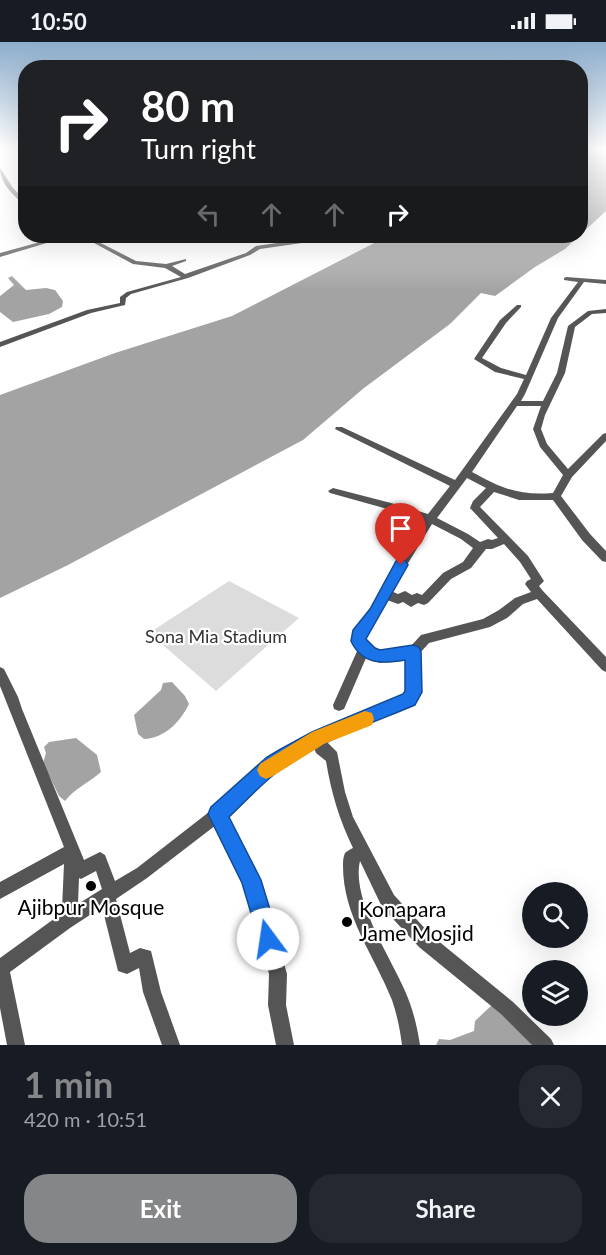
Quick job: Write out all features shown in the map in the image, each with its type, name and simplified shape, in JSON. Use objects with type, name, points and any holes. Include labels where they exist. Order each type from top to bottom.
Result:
[{"type":"street","points":[[0,255],[42,243]]},
{"type":"street","points":[[97,243],[135,263],[167,266],[186,276]]},
{"type":"street","points":[[0,345],[89,312],[123,304],[124,295],[179,280],[248,254],[258,247],[292,243]]},
{"type":"street","points":[[167,266],[184,260]]},
{"type":"street","points":[[566,279],[581,282],[606,282]]},
{"type":"street","points":[[542,598],[519,601],[503,614],[486,623],[425,639],[413,652],[380,657],[370,654],[358,641],[359,635],[375,613],[431,518],[466,473],[514,403],[555,318],[581,282]]},
{"type":"street","points":[[519,306],[503,322],[478,359],[498,370],[528,378]]},
{"type":"street","points":[[568,475],[543,445],[537,429],[545,404],[561,373],[572,326],[590,312],[606,311]]},
{"type":"street","points":[[514,403],[545,404]]},
{"type":"street","points":[[339,429],[456,485]]},
{"type":"street","points":[[556,496],[568,475],[606,436]]},
{"type":"street","points":[[466,473],[511,496],[533,500],[556,496]]},
{"type":"street","points":[[492,488],[476,504],[475,508],[524,559],[538,581],[531,584],[542,598],[606,666]]},
{"type":"street","points":[[333,491],[431,518],[459,532],[481,548]]},
{"type":"street","points":[[556,496],[586,537],[606,558]]},
{"type":"street","points":[[385,594],[398,599],[405,596],[411,602],[417,598],[424,600],[447,576],[467,565],[481,548],[488,543],[492,545],[506,539]]},
{"type":"street","points":[[339,705],[365,648]]},
{"type":"street","points":[[15,1045],[1,968],[64,922],[142,873],[218,814],[274,763],[318,738],[409,700],[414,692],[413,652]]},
{"type":"street","points":[[0,673],[12,697],[81,871],[100,860],[124,965],[127,966],[140,956],[145,957],[152,992],[171,1045]]},
{"type":"street","points":[[318,738],[321,748],[332,758],[338,792],[347,820],[388,901],[425,941],[507,1008],[545,1045]]},
{"type":"street","points":[[218,814],[251,880],[259,904],[278,974],[277,1005],[285,1045]]},
{"type":"street","points":[[0,891],[72,851]]},
{"type":"street","points":[[64,922],[70,911],[72,851]]},
{"type":"street","points":[[362,851],[351,858],[351,879],[359,909],[406,1011],[411,1045]]},
{"type":"green space","name":"Sona Mia Stadium","points":[[229,581],[299,618],[216,691],[149,633]]},
{"type":"shaded area","points":[[588,197],[606,197],[606,211],[588,228]]},
{"type":"shaded area","points":[[374,243],[571,243],[495,296],[481,293],[450,324],[364,388],[303,440],[68,565],[0,598],[0,395],[115,353],[232,316]]},
{"type":"shaded area","points":[[12,276],[26,290],[46,288],[55,290],[63,301],[62,307],[49,314],[13,322],[0,312],[0,296],[14,285],[8,278]]},
{"type":"shaded area","points":[[172,682],[189,704],[171,728],[159,736],[144,739],[138,734],[134,715],[161,690],[163,683]]},
{"type":"shaded area","points":[[76,738],[97,755],[101,772],[65,801],[59,796],[43,763],[46,753],[44,747],[49,742]]},
{"type":"shaded area","points":[[493,1004],[529,1039],[532,1045],[436,1045],[439,1039],[450,1040],[474,1031],[475,1021]]},
{"type":"slow traffic","points":[[266,770],[318,738],[365,719]]},
{"type":"place","name":"Ajibpur Mosque","points":[[91,886]]},
{"type":"place","name":"Konapara Jame Mosjid","points":[[347,922]]},
{"type":"route","points":[[268,939],[251,880],[218,814],[274,763],[318,738],[409,700],[414,692],[413,652],[380,657],[370,654],[358,641],[359,635],[375,613],[387,587],[401,565]]}]
